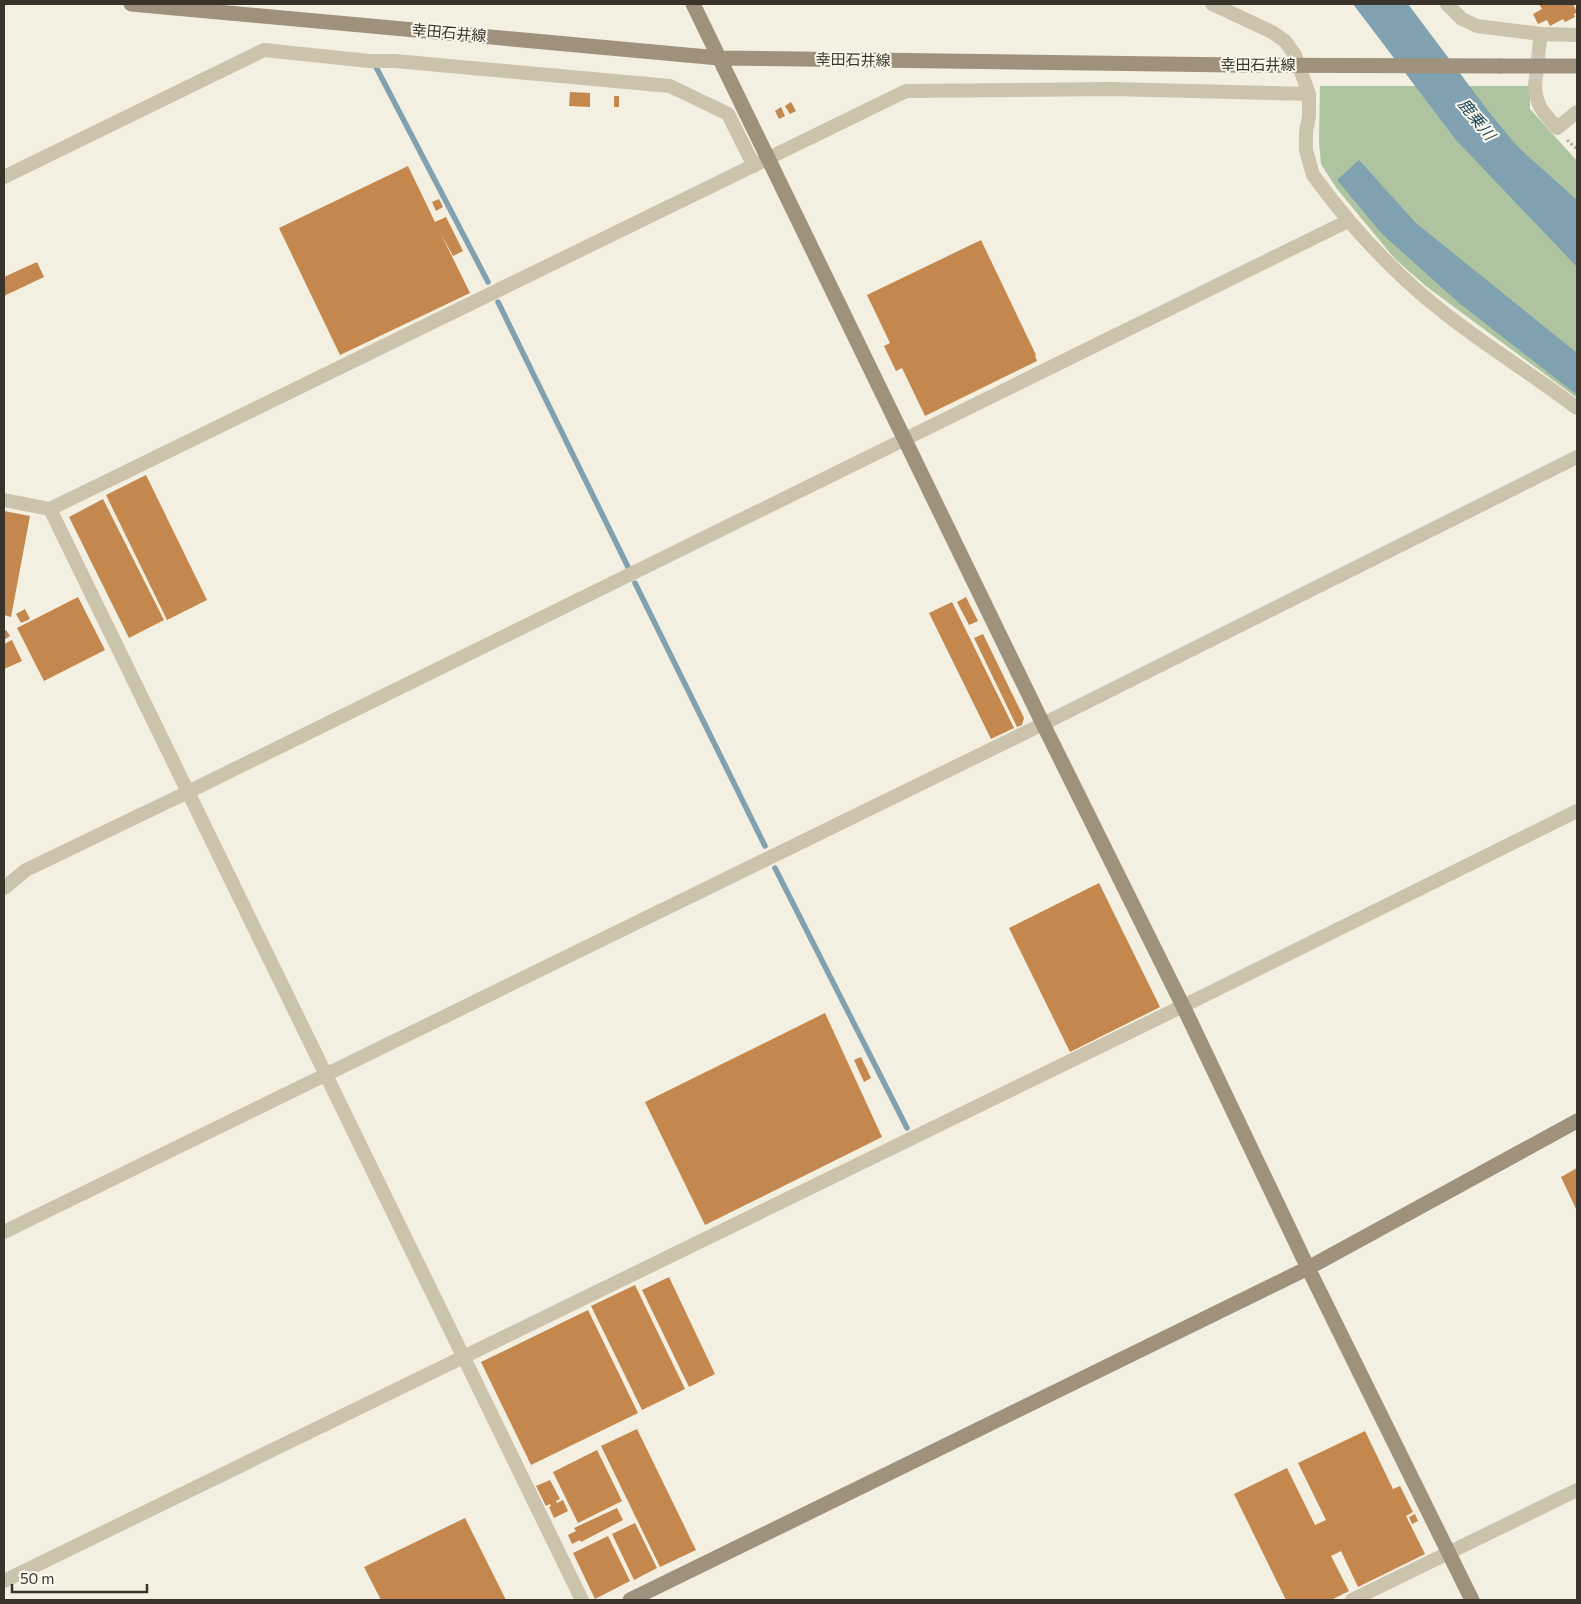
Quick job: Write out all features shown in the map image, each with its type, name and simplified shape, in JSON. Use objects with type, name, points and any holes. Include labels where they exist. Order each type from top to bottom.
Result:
[{"type":"street","name":"幸田石井線","points":[[131,4],[719,58],[1235,65],[1577,66]]},
{"type":"street","points":[[692,4],[1043,724],[1183,1006],[1308,1268],[1472,1600]]},
{"type":"street","points":[[1212,4],[1272,32],[1285,41],[1295,55],[1309,94],[1306,150],[1310,166],[1313,175],[1348,221],[1387,263],[1419,293],[1448,316],[1577,408]]},
{"type":"street","points":[[1447,4],[1462,19],[1477,26],[1541,34],[1577,35]]},
{"type":"street","points":[[1539,48],[1541,34]]},
{"type":"street","points":[[4,177],[264,50],[369,61],[670,86],[728,114],[754,166]]},
{"type":"street","points":[[1535,86],[1536,99],[1542,111],[1557,128],[1577,112]]},
{"type":"street","points":[[4,500],[50,509],[906,91],[1111,89],[1309,94]]},
{"type":"street","points":[[4,888],[26,870],[1348,221]]},
{"type":"street","points":[[4,1232],[1043,724],[1577,457]]},
{"type":"street","points":[[50,509],[582,1600]]},
{"type":"street","points":[[4,1581],[1183,1006],[1577,811]]},
{"type":"street","points":[[630,1600],[1308,1268],[1577,1121]]},
{"type":"street","points":[[1352,1600],[1577,1490]]},
{"type":"green space","points":[[1320,86],[1530,86],[1530,109],[1577,161],[1577,398],[1427,287],[1395,259],[1337,189],[1321,164],[1319,142]]},
{"type":"water","name":"鹿乗川","points":[[1353,4],[1408,4],[1492,116],[1518,147],[1577,200],[1577,267],[1456,140]]},
{"type":"water","points":[[1359,160],[1416,223],[1577,353],[1577,395],[1459,303],[1382,234],[1337,180]]},
{"type":"building","points":[[1539,4],[1573,4],[1577,12],[1574,14],[1575,17],[1565,22],[1563,19],[1550,26],[1547,20],[1538,24],[1533,14],[1542,9]]},
{"type":"building","points":[[570,92],[590,93],[590,107],[569,106]]},
{"type":"building","points":[[614,96],[619,96],[619,107],[614,107]]},
{"type":"building","points":[[791,102],[796,111],[790,114],[785,106]]},
{"type":"building","points":[[781,107],[785,116],[779,119],[775,111]]},
{"type":"building","points":[[408,166],[435,222],[446,217],[463,251],[453,256],[440,232],[470,293],[340,355],[279,228]]},
{"type":"building","points":[[439,199],[443,207],[436,211],[432,202]]},
{"type":"building","points":[[981,240],[1036,355],[1037,361],[925,416],[902,368],[896,371],[884,346],[890,343],[867,295]]},
{"type":"building","points":[[37,262],[44,277],[4,296],[4,277]]},
{"type":"building","points":[[146,475],[207,600],[167,620],[106,495]]},
{"type":"building","points":[[103,499],[164,620],[129,638],[69,517]]},
{"type":"building","points":[[4,511],[30,516],[11,617],[4,615]]},
{"type":"building","points":[[78,597],[105,650],[44,681],[17,628]]},
{"type":"building","points":[[966,597],[978,621],[969,625],[957,602]]},
{"type":"building","points":[[952,602],[1014,728],[991,739],[929,613]]},
{"type":"building","points":[[25,609],[30,619],[21,623],[16,614]]},
{"type":"building","points":[[6,630],[10,636],[4,640],[4,631]]},
{"type":"building","points":[[983,634],[1024,718],[1022,725],[1017,727],[974,638]]},
{"type":"building","points":[[12,640],[22,661],[4,669],[4,644]]},
{"type":"building","points":[[1099,883],[1160,1007],[1070,1052],[1009,928]]},
{"type":"building","points":[[825,1013],[882,1137],[705,1225],[645,1102]]},
{"type":"building","points":[[861,1057],[871,1078],[864,1082],[854,1060]]},
{"type":"building","points":[[1577,1168],[1577,1211],[1561,1177]]},
{"type":"building","points":[[669,1277],[715,1374],[689,1387],[642,1290]]},
{"type":"building","points":[[635,1285],[685,1389],[642,1410],[591,1306]]},
{"type":"building","points":[[588,1310],[638,1413],[531,1465],[481,1362]]},
{"type":"building","points":[[637,1429],[696,1550],[660,1567],[601,1446]]},
{"type":"building","points":[[1365,1431],[1393,1489],[1400,1486],[1413,1512],[1406,1516],[1425,1554],[1358,1587],[1341,1551],[1331,1556],[1349,1591],[1331,1600],[1286,1600],[1234,1494],[1287,1468],[1315,1525],[1326,1520],[1298,1463]]},
{"type":"building","points":[[597,1450],[622,1501],[578,1523],[553,1472]]},
{"type":"building","points":[[550,1480],[560,1499],[556,1501],[557,1503],[563,1500],[568,1511],[554,1518],[549,1507],[551,1506],[550,1504],[546,1506],[536,1486]]},
{"type":"building","points":[[617,1508],[623,1520],[581,1542],[580,1540],[572,1544],[568,1535],[576,1531],[574,1528]]},
{"type":"building","points":[[1415,1514],[1418,1521],[1412,1524],[1409,1517]]},
{"type":"building","points":[[465,1518],[506,1600],[381,1600],[364,1567]]},
{"type":"building","points":[[635,1523],[657,1568],[634,1580],[612,1534]]},
{"type":"building","points":[[608,1536],[630,1581],[595,1599],[573,1553]]},
{"type":"waterway","points":[[376,67],[488,282]]},
{"type":"waterway","points":[[498,302],[628,567]]},
{"type":"waterway","points":[[635,583],[765,846]]},
{"type":"waterway","points":[[775,868],[907,1128]]},
{"type":"tunnel","points":[[1535,86],[1539,49]]}]
